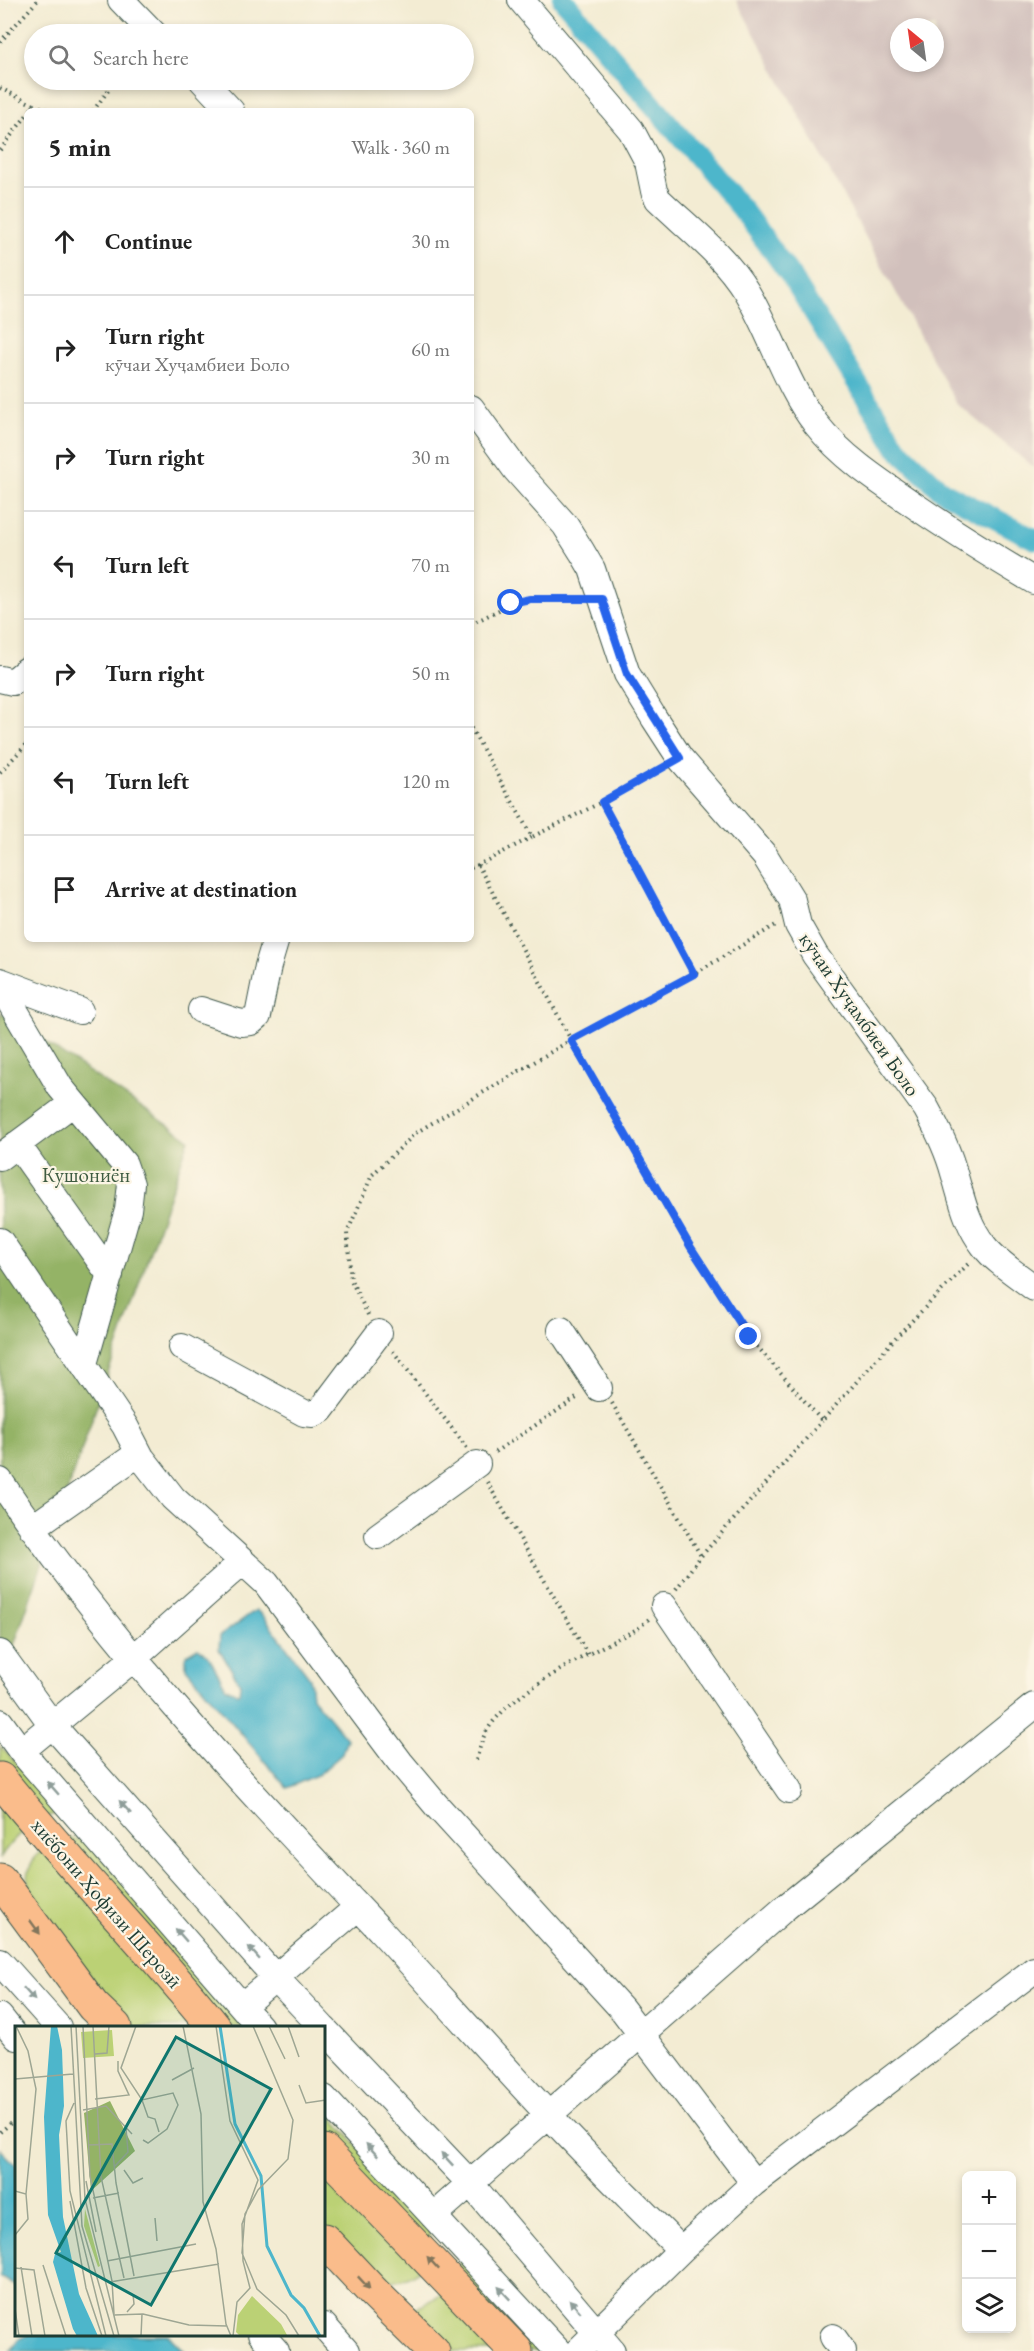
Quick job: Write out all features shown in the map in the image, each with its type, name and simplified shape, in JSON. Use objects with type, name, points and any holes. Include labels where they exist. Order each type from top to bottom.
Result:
[{"type":"main road","name":"хиёбони Ҳофизи Шерозӣ","points":[[0,1779],[46,1836],[190,1997],[212,2026]]},
{"type":"main road","points":[[0,1880],[93,2006],[114,2026]]},
{"type":"main road","points":[[326,2153],[516,2351]]},
{"type":"main road","points":[[326,2242],[433,2351]]},
{"type":"street","points":[[122,0],[145,24]]},
{"type":"street","points":[[521,0],[631,130],[648,162],[658,199],[724,261],[745,289],[761,316],[792,387],[818,426],[840,449],[882,483],[971,544],[1034,581]]},
{"type":"street","points":[[211,90],[228,108]]},
{"type":"street","name":"кӯчаи Хуҷамбиеи Боло","points":[[474,412],[516,470],[565,525],[592,569],[627,674],[680,758],[765,856],[789,895],[798,925],[815,955],[926,1108],[954,1172],[964,1212],[985,1248],[1034,1288]]},
{"type":"street","points":[[201,1010],[241,1023],[251,1022],[258,1016],[275,942]]},
{"type":"street","points":[[0,983],[80,1011]]},
{"type":"street","points":[[0,983],[60,1087],[124,1164],[131,1184],[128,1210],[84,1364]]},
{"type":"street","points":[[73,1103],[8,1151],[110,1275]]},
{"type":"street","points":[[0,1241],[125,1425],[139,1453],[173,1498],[266,1583],[400,1762],[436,1805],[622,2009],[754,2183]]},
{"type":"street","points":[[561,1330],[599,1388]]},
{"type":"street","points":[[182,1347],[304,1413],[313,1414],[321,1410],[379,1333]]},
{"type":"street","points":[[32,1528],[139,1453]]},
{"type":"street","points":[[378,1536],[477,1464]]},
{"type":"street","points":[[0,1482],[32,1528],[134,1658],[548,2115],[681,2250]]},
{"type":"street","points":[[21,1751],[134,1658],[242,1562]]},
{"type":"street","points":[[664,1606],[789,1790]]},
{"type":"street","points":[[0,1653],[53,1725],[274,1976],[321,2026]]},
{"type":"street","points":[[433,2216],[469,2182],[786,1907],[1034,1706]]},
{"type":"street","points":[[0,1722],[21,1751],[259,2026]]},
{"type":"street","points":[[242,2006],[274,1976],[358,1907]]},
{"type":"street","points":[[0,1962],[57,2026]]},
{"type":"street","points":[[578,2351],[605,2342],[681,2250],[754,2183],[1034,1970]]},
{"type":"street","points":[[0,2016],[15,2036]]},
{"type":"street","points":[[326,2031],[469,2182],[605,2342]]},
{"type":"street","points":[[326,2100],[558,2351]]},
{"type":"street","points":[[326,2328],[346,2351]]},
{"type":"street","points":[[263,2336],[276,2351]]},
{"type":"path","points":[[0,42],[38,0]]},
{"type":"path","points":[[0,87],[44,108]]},
{"type":"path","points":[[95,108],[109,90]]},
{"type":"path","points":[[0,150],[24,119]]},
{"type":"path","points":[[474,622],[511,603],[530,599],[602,599]]},
{"type":"path","points":[[474,733],[532,837]]},
{"type":"path","points":[[0,772],[24,747]]},
{"type":"path","points":[[474,867],[602,802],[680,758]]},
{"type":"path","points":[[602,802],[694,974]]},
{"type":"path","points":[[478,865],[571,1040],[690,1246],[749,1337],[822,1421],[897,1336],[985,1248]]},
{"type":"path","points":[[588,1655],[477,1464],[379,1333],[351,1280],[347,1233],[372,1174],[417,1132],[571,1040],[694,974],[796,914]]},
{"type":"path","points":[[477,1464],[591,1388],[599,1388],[606,1393],[701,1556]]},
{"type":"path","points":[[0,2132],[15,2120]]},
{"type":"shaded area","points":[[736,0],[1034,0],[1034,468],[957,404]]},
{"type":"green space","name":"Кушониён","points":[[0,1012],[189,1139],[3,1677],[0,1673]]},
{"type":"green space","points":[[0,1746],[40,1788],[57,1813],[24,1830],[11,1842],[0,1858]]},
{"type":"green space","points":[[69,1838],[87,1841],[251,2026],[129,2026],[32,1903],[29,1891],[29,1869],[39,1853]]},
{"type":"green space","points":[[326,2110],[430,2228],[428,2253],[419,2269],[402,2279],[378,2281],[326,2228]]},
{"type":"green space","points":[[463,2253],[545,2351],[454,2351],[414,2309],[433,2300],[446,2288],[456,2272]]},
{"type":"water","points":[[256,1610],[264,1617],[310,1678],[312,1697],[347,1739],[342,1754],[319,1774],[287,1788],[186,1668],[186,1655],[198,1648],[209,1657],[226,1688],[239,1694],[240,1684],[219,1649],[220,1636]]},
{"type":"water","points":[[0,2149],[15,2164],[15,2286],[0,2277]]},
{"type":"water","points":[[25,2336],[169,2336],[184,2351],[11,2351],[19,2339]]},
{"type":"waterway","points":[[563,0],[742,209],[793,279],[897,448],[942,491],[1034,539]]},
{"type":"route","points":[[511,603],[530,599],[602,599],[627,674],[680,758],[602,802],[694,974],[571,1040],[690,1246],[749,1337]]}]
